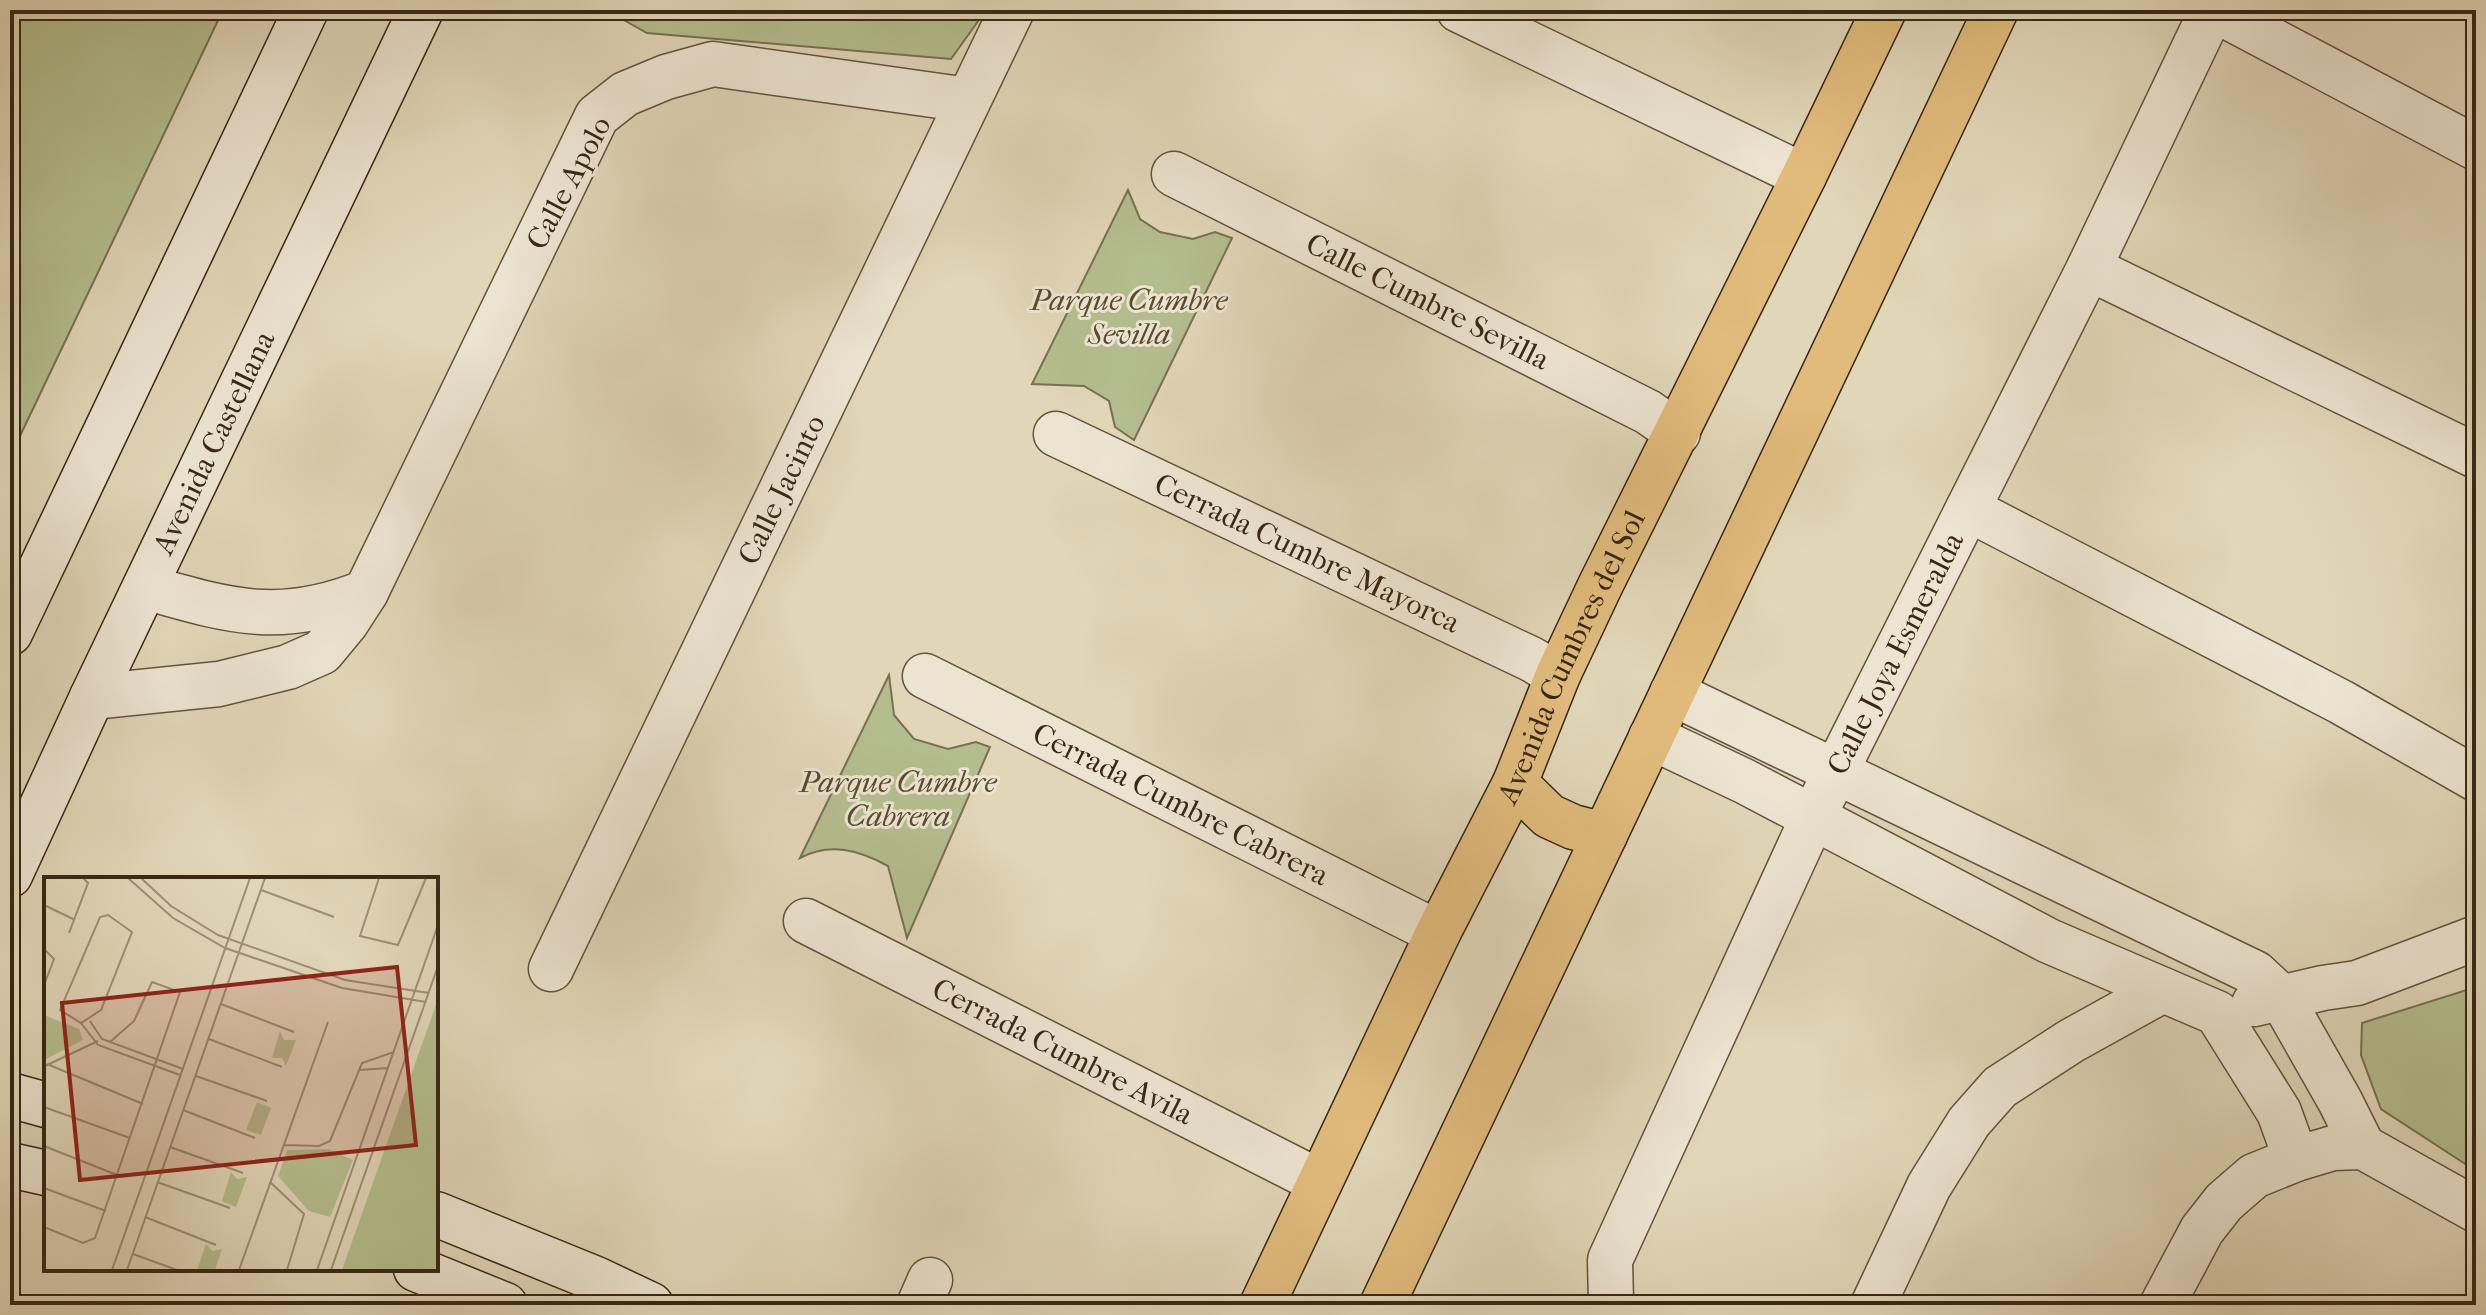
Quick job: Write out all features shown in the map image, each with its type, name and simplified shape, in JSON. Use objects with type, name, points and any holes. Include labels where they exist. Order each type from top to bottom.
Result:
[{"type":"main road","name":"Avenida Cumbres del Sol","points":[[1262,1305],[1438,933],[1515,783],[1558,675],[1884,10]]},
{"type":"main road","points":[[1382,1305],[1996,10]]},
{"type":"main road","points":[[1515,783],[1549,816],[1573,827],[1605,835]]},
{"type":"street","points":[[10,633],[306,10]]},
{"type":"street","name":"Avenida Castellana","points":[[10,875],[421,10]]},
{"type":"street","name":"Calle Jacinto","points":[[551,969],[1012,10]]},
{"type":"street","points":[[1459,10],[1804,176]]},
{"type":"street","points":[[2213,10],[2476,148]]},
{"type":"street","name":"Calle Joya Esmeralda","points":[[1613,1305],[1610,1260],[1813,817],[2089,268],[2213,10]]},
{"type":"street","name":"Calle Apolo","points":[[92,697],[219,684],[288,667],[322,652],[339,633],[366,592],[597,116],[625,94],[666,77],[713,64],[968,100]]},
{"type":"street","name":"Calle Cumbre Sevilla","points":[[1174,174],[1648,412],[1678,433]]},
{"type":"street","points":[[2089,268],[2476,456]]},
{"type":"street","name":"Cerrada Cumbre Mayorca","points":[[1056,434],[1531,659],[1558,675]]},
{"type":"street","points":[[1968,509],[2341,702],[2476,779]]},
{"type":"street","points":[[145,587],[249,613],[302,611],[336,604],[366,592]]},
{"type":"street","name":"Cerrada Cumbre Cabrera","points":[[925,676],[1438,933]]},
{"type":"street","points":[[1672,693],[2255,973],[2281,997],[2363,1147]]},
{"type":"street","points":[[1651,737],[1813,817],[2049,941],[2217,1013],[2279,1112],[2296,1159]]},
{"type":"street","name":"Cerrada Cumbre Avila","points":[[806,921],[1320,1182]]},
{"type":"street","points":[[2217,1013],[2357,983],[2476,938]]},
{"type":"street","points":[[1873,1305],[1929,1186],[1969,1122],[2000,1087],[2071,1041],[2163,990]]},
{"type":"street","points":[[10,1095],[44,1104]]},
{"type":"street","points":[[2162,1305],[2202,1230],[2224,1202],[2254,1176],[2296,1159],[2333,1148],[2363,1147],[2476,1210]]},
{"type":"street","points":[[10,1165],[44,1173]]},
{"type":"street","points":[[438,1215],[588,1292],[651,1305]]},
{"type":"street","points":[[421,1271],[505,1305]]},
{"type":"green space","points":[[10,10],[223,10],[10,457]]},
{"type":"green space","points":[[606,10],[986,10],[951,59],[647,33]]},
{"type":"green space","name":"Parque Cumbre Sevilla","points":[[1128,190],[1140,219],[1160,232],[1193,239],[1215,232],[1232,238],[1134,440],[1115,427],[1109,401],[1084,386],[1032,384]]},
{"type":"green space","name":"Parque Cumbre Cabrera","points":[[889,675],[894,715],[914,739],[948,749],[976,742],[990,747],[907,938],[888,866],[855,852],[833,849],[800,858]]},
{"type":"green space","points":[[2476,987],[2476,1171],[2381,1109],[2361,1055],[2362,1023]]}]
